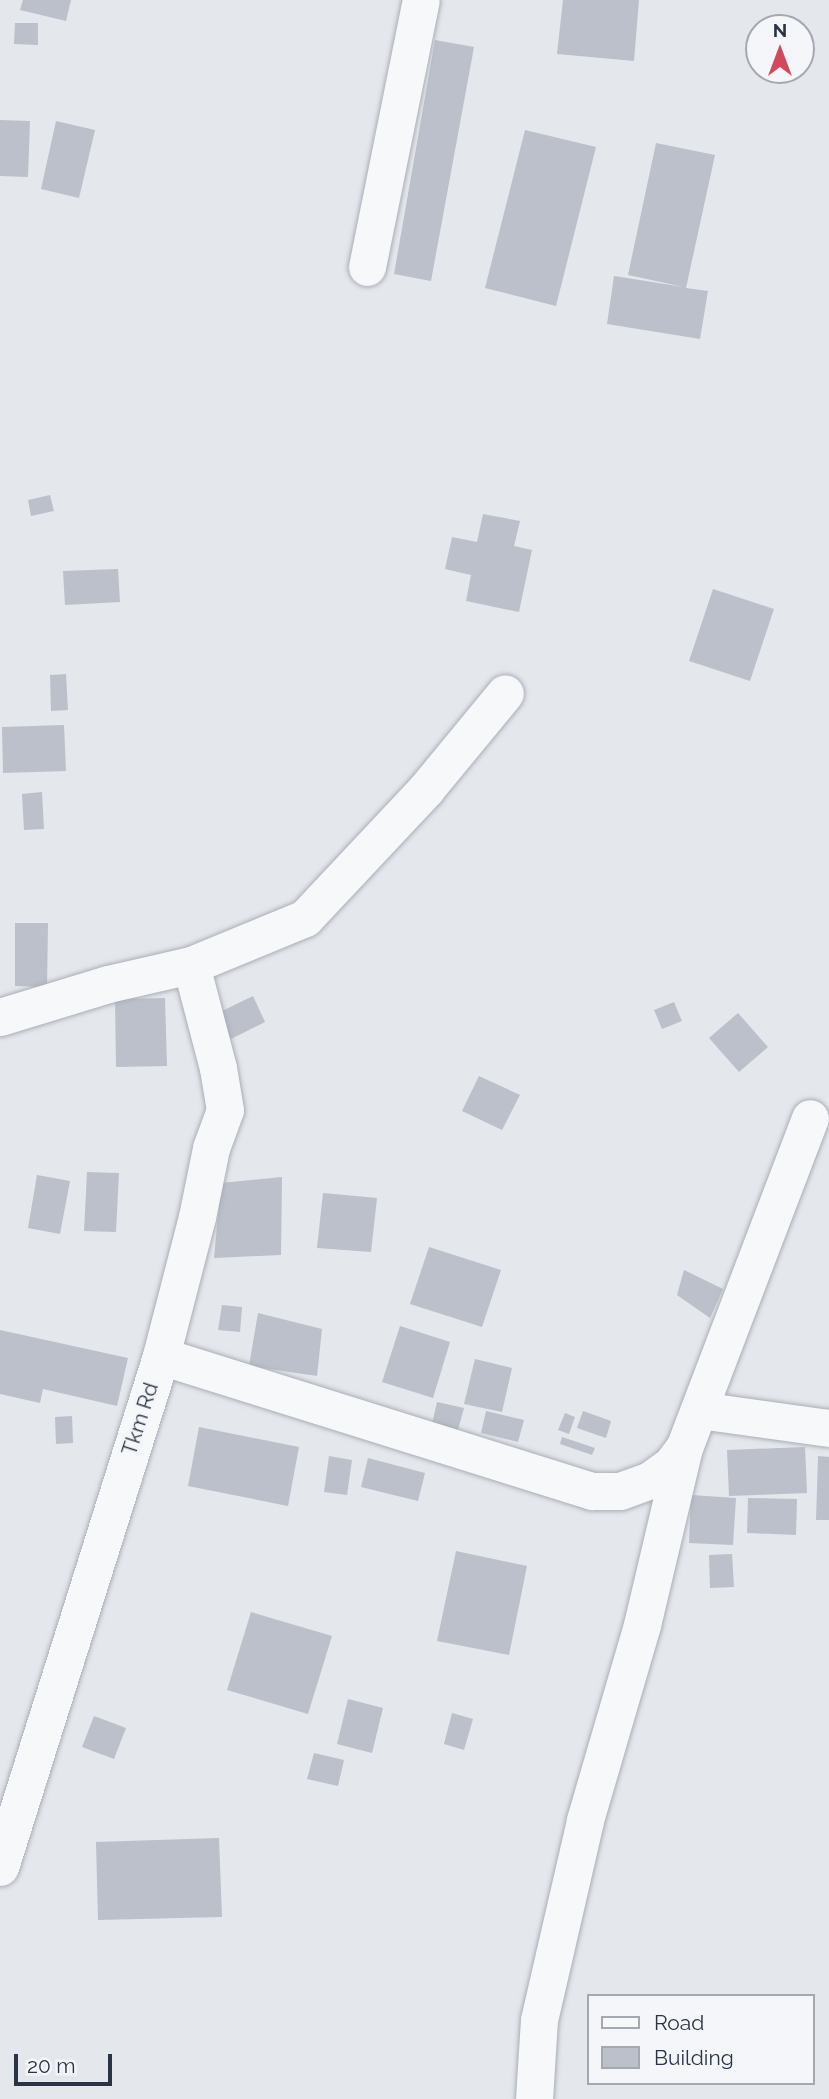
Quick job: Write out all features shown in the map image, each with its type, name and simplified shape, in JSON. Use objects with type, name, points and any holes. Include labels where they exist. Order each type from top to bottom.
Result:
[{"type":"street","points":[[367,267],[421,0]]},
{"type":"street","points":[[0,1017],[108,984],[191,965],[306,918],[426,789],[505,693]]},
{"type":"street","name":"Tkm Rd","points":[[0,1867],[161,1356],[197,1217],[211,1148],[225,1110],[218,1068],[191,965]]},
{"type":"street","points":[[534,2099],[539,2020],[585,1820],[642,1625],[684,1448],[810,1118]]},
{"type":"street","points":[[161,1356],[592,1491],[620,1490],[650,1480],[671,1465],[684,1448]]},
{"type":"street","points":[[699,1410],[829,1428]]},
{"type":"building","points":[[23,0],[71,0],[66,21],[20,10]]},
{"type":"building","points":[[563,0],[639,0],[634,61],[557,54]]},
{"type":"building","points":[[15,23],[38,23],[38,45],[14,44]]},
{"type":"building","points":[[435,40],[474,47],[431,281],[394,274]]},
{"type":"building","points":[[0,120],[30,121],[28,177],[0,176]]},
{"type":"building","points":[[56,121],[95,130],[79,198],[41,189]]},
{"type":"building","points":[[525,130],[596,147],[556,306],[485,288]]},
{"type":"building","points":[[656,143],[715,155],[686,288],[708,291],[700,339],[607,324],[614,276],[684,287],[628,275]]},
{"type":"building","points":[[50,495],[54,511],[31,516],[28,500]]},
{"type":"building","points":[[483,514],[520,521],[514,546],[532,550],[519,612],[466,601],[471,575],[445,569],[452,537],[477,542]]},
{"type":"building","points":[[118,569],[120,602],[65,605],[63,571]]},
{"type":"building","points":[[713,589],[774,609],[750,681],[689,661]]},
{"type":"building","points":[[66,674],[68,710],[51,711],[50,675]]},
{"type":"building","points":[[64,725],[66,771],[3,773],[2,727]]},
{"type":"building","points":[[42,792],[44,829],[24,830],[22,794]]},
{"type":"building","points":[[15,923],[48,923],[47,987],[15,986]]},
{"type":"building","points":[[253,996],[265,1022],[231,1039],[218,1013]]},
{"type":"building","points":[[165,998],[167,1066],[116,1067],[115,999]]},
{"type":"building","points":[[674,1002],[682,1021],[662,1029],[654,1010]]},
{"type":"building","points":[[738,1013],[768,1047],[739,1072],[709,1038]]},
{"type":"building","points":[[479,1076],[520,1095],[502,1130],[462,1111]]},
{"type":"building","points":[[87,1172],[119,1173],[116,1232],[84,1231]]},
{"type":"building","points":[[37,1175],[70,1181],[60,1234],[28,1228]]},
{"type":"building","points":[[282,1177],[281,1255],[214,1258],[221,1183]]},
{"type":"building","points":[[323,1193],[377,1198],[371,1252],[317,1248]]},
{"type":"building","points":[[429,1247],[501,1270],[482,1327],[410,1304]]},
{"type":"building","points":[[684,1270],[723,1289],[710,1318],[677,1295]]},
{"type":"building","points":[[222,1305],[242,1307],[240,1332],[218,1330]]},
{"type":"building","points":[[258,1313],[322,1329],[317,1376],[249,1366]]},
{"type":"building","points":[[400,1326],[450,1342],[433,1398],[382,1382]]},
{"type":"building","points":[[0,1330],[128,1358],[117,1406],[43,1389],[40,1403],[0,1394]]},
{"type":"building","points":[[475,1359],[512,1368],[502,1412],[464,1404]]},
{"type":"building","points":[[437,1402],[464,1408],[458,1430],[432,1424]]},
{"type":"building","points":[[486,1411],[524,1420],[518,1442],[481,1433]]},
{"type":"building","points":[[583,1411],[611,1421],[606,1438],[577,1428]]},
{"type":"building","points":[[565,1413],[575,1417],[569,1434],[558,1430]]},
{"type":"building","points":[[72,1416],[73,1443],[56,1444],[55,1417]]},
{"type":"building","points":[[199,1427],[299,1447],[288,1506],[188,1486]]},
{"type":"building","points":[[562,1437],[595,1448],[592,1455],[560,1444]]},
{"type":"building","points":[[805,1447],[807,1493],[729,1496],[727,1450]]},
{"type":"building","points":[[329,1456],[352,1460],[347,1495],[324,1492]]},
{"type":"building","points":[[818,1456],[829,1457],[829,1520],[816,1520]]},
{"type":"building","points":[[368,1458],[425,1473],[418,1501],[361,1487]]},
{"type":"building","points":[[691,1495],[736,1498],[733,1545],[689,1543]]},
{"type":"building","points":[[748,1498],[797,1499],[796,1535],[747,1533]]},
{"type":"building","points":[[456,1551],[527,1566],[509,1655],[437,1641]]},
{"type":"building","points":[[732,1554],[734,1587],[710,1588],[709,1555]]},
{"type":"building","points":[[251,1612],[332,1636],[308,1714],[227,1690]]},
{"type":"building","points":[[348,1699],[383,1708],[372,1753],[337,1744]]},
{"type":"building","points":[[452,1713],[473,1719],[464,1750],[444,1744]]},
{"type":"building","points":[[94,1716],[126,1728],[114,1759],[82,1747]]},
{"type":"building","points":[[314,1753],[344,1760],[338,1786],[307,1779]]},
{"type":"building","points":[[219,1838],[222,1917],[98,1920],[96,1842]]}]
